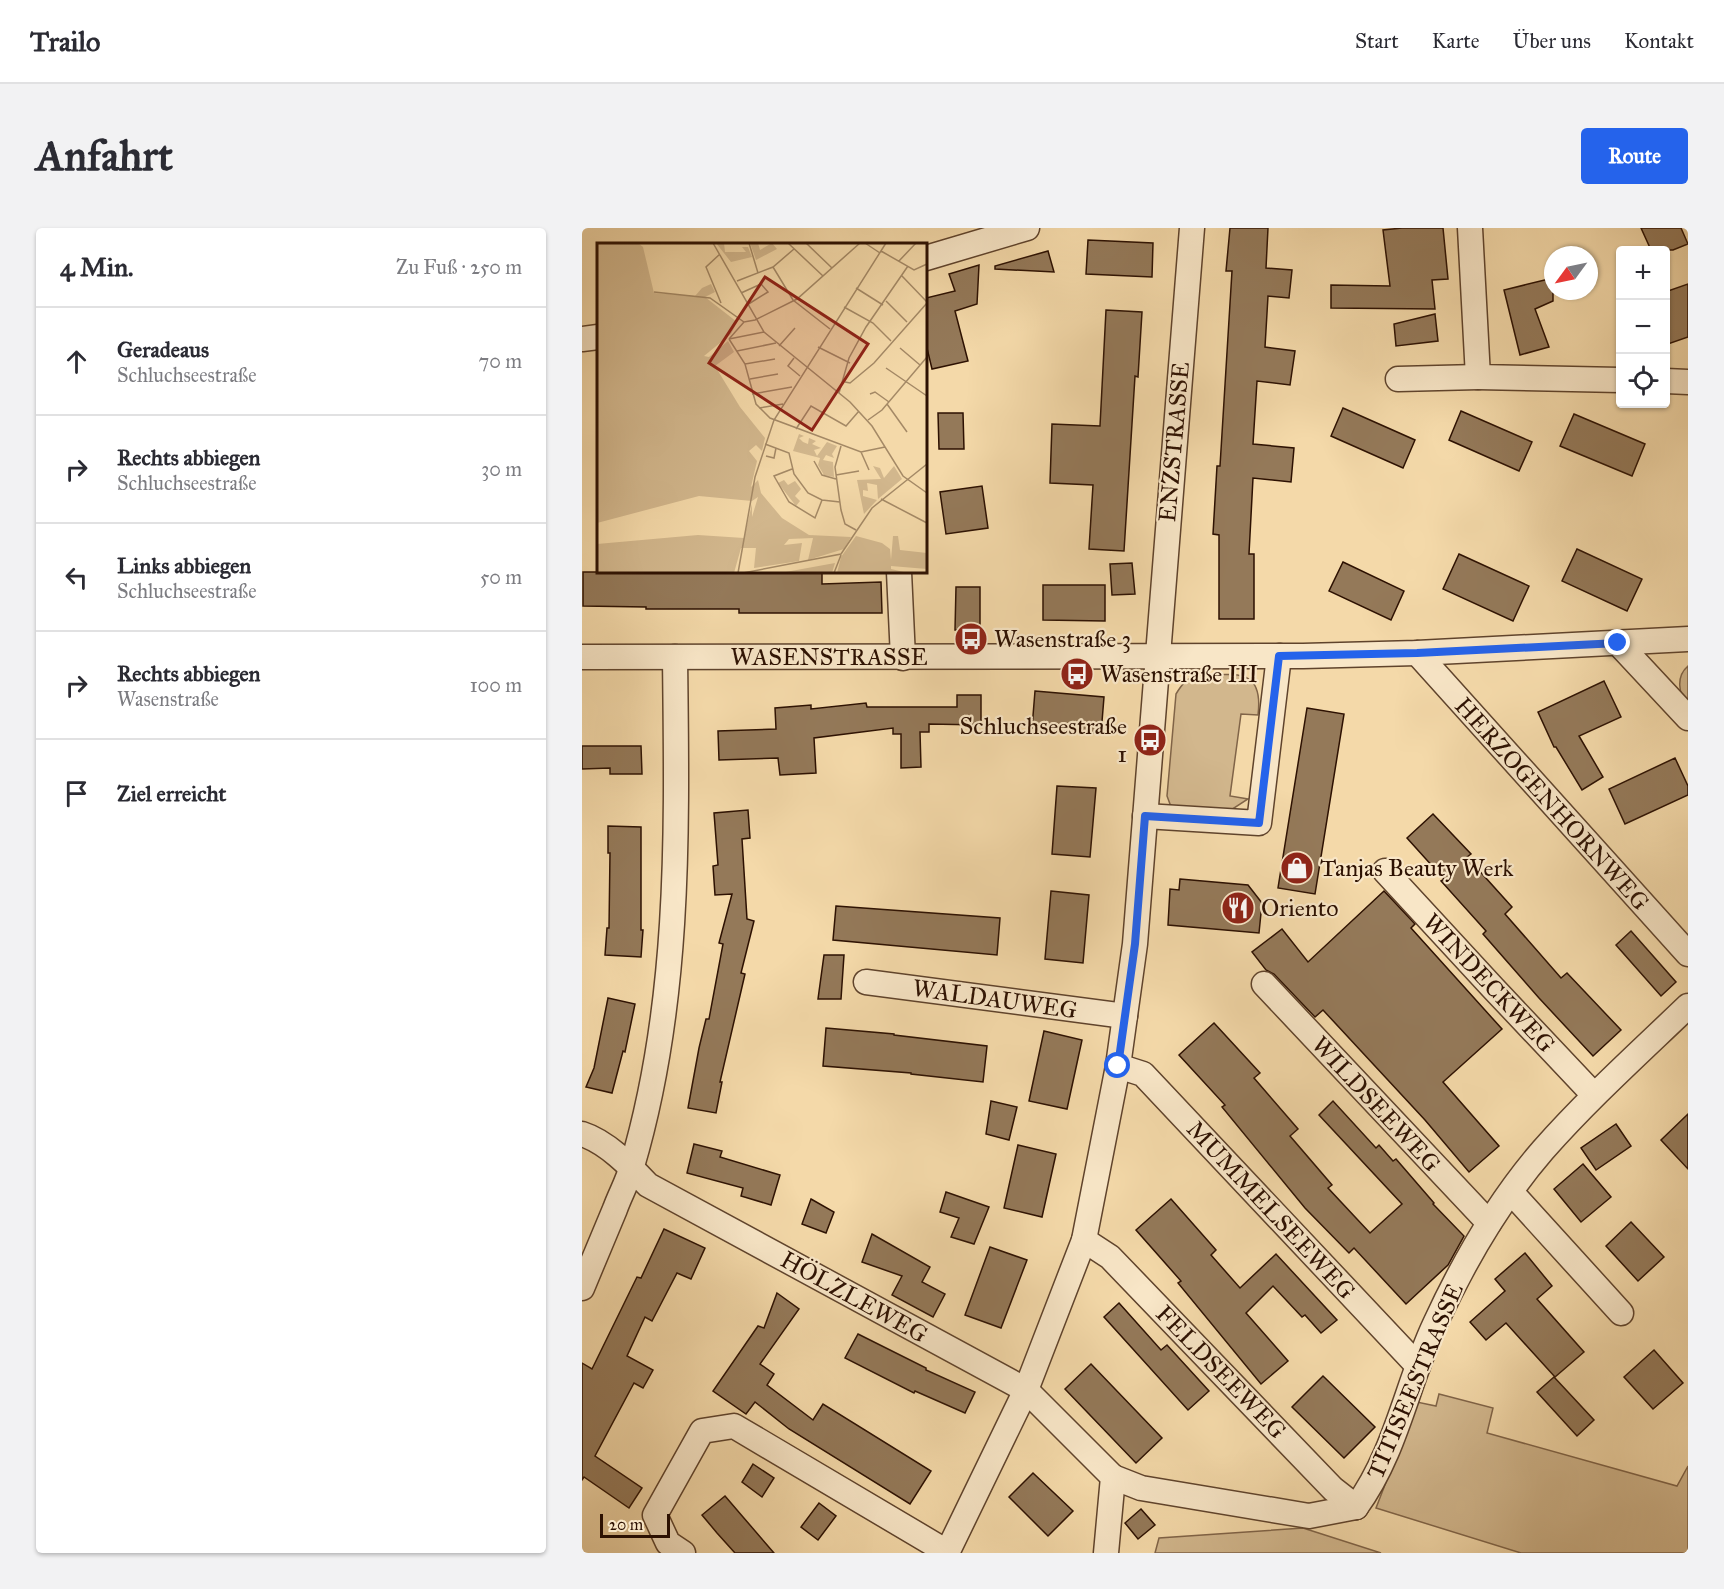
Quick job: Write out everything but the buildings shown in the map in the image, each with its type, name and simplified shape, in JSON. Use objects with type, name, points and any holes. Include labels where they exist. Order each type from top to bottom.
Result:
[{"type":"street","points":[[927,258],[1027,228]]},
{"type":"street","name":"ENZSTRASSE","points":[[947,1552],[1026,1390],[1084,1239],[1118,1066],[1135,944],[1192,228]]},
{"type":"street","points":[[1470,228],[1478,377]]},
{"type":"street","points":[[582,339],[597,337]]},
{"type":"street","points":[[1398,379],[1478,377],[1616,380]]},
{"type":"street","points":[[1670,381],[1688,382]]},
{"type":"street","points":[[899,573],[903,658]]},
{"type":"street","name":"WASENSTRASSE","points":[[582,657],[1279,656],[1417,653],[1688,639]]},
{"type":"street","points":[[1618,643],[1688,718]]},
{"type":"street","name":"HERZOGENHORNWEG","points":[[1417,653],[1688,954]]},
{"type":"street","points":[[1145,816],[1259,823],[1279,656]]},
{"type":"street","points":[[582,1288],[632,1168],[664,1022],[673,924],[677,827],[675,657]]},
{"type":"street","name":"WINDECKWEG","points":[[1385,871],[1594,1095]]},
{"type":"street","name":"WALDAUWEG","points":[[866,982],[1125,1016]]},
{"type":"street","name":"WILDSEEWEG","points":[[1264,984],[1489,1223]]},
{"type":"street","name":"TITISEESTRASSE","points":[[1356,1507],[1368,1490],[1390,1444],[1435,1323],[1489,1223],[1542,1152],[1594,1095],[1688,1005]]},
{"type":"street","name":"MUMMELSEEWEG","points":[[1118,1066],[1143,1074],[1418,1366]]},
{"type":"street","name":"HÖLZLEWEG","points":[[582,1134],[592,1137],[632,1168],[648,1185],[1026,1390],[1113,1477],[1141,1488],[1309,1516],[1356,1507]]},
{"type":"street","points":[[1511,1192],[1621,1313]]},
{"type":"street","name":"FELDSEEWEG","points":[[1084,1239],[1110,1257],[1333,1489],[1356,1507]]},
{"type":"street","points":[[683,1553],[668,1543],[654,1515],[702,1431],[734,1426],[947,1552]]},
{"type":"street","points":[[1106,1553],[1113,1477]]},
{"type":"shaded area","points":[[1688,666],[1688,705],[1680,690],[1680,680]]},
{"type":"shaded area","points":[[1223,674],[1244,677],[1256,688],[1259,699],[1258,715],[1241,714],[1230,796],[1248,799],[1231,810],[1175,808],[1170,804],[1167,796],[1176,694],[1185,682],[1198,675]]},
{"type":"shaded area","points":[[1439,1394],[1493,1408],[1487,1433],[1677,1486],[1688,1466],[1688,1553],[1521,1553],[1376,1508],[1417,1402],[1436,1406]]},
{"type":"shaded area","points":[[1303,1528],[1381,1553],[1155,1553],[1159,1538]]},
{"type":"place","name":"Wasenstraße 3","points":[[971,639]]},
{"type":"place","name":"Wasenstraße III","points":[[1077,674]]},
{"type":"place","name":"Schluchseestraße 1","points":[[1150,740]]},
{"type":"place","name":"Tanjas Beauty Werk","points":[[1297,868]]},
{"type":"place","name":"Oriento","points":[[1238,908]]},
{"type":"route","points":[[1118,1066],[1135,944],[1145,816],[1259,823],[1279,656],[1417,653],[1618,643]]}]
